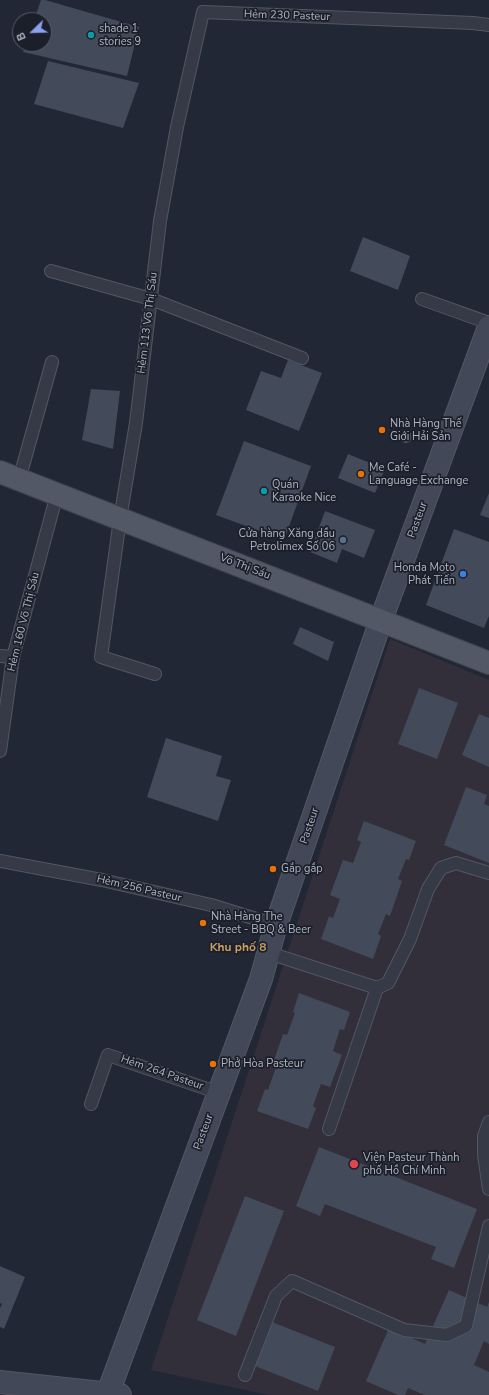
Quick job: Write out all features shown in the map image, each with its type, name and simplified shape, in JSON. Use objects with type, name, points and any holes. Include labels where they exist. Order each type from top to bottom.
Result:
[{"type":"main road","name":"Pasteur","points":[[114,1394],[219,1093],[261,980],[276,925],[381,620],[489,327]]},
{"type":"main road","name":"Võ Thị Sáu","points":[[10,476],[489,663]]},
{"type":"main road","points":[[0,1382],[114,1394]]},
{"type":"lane","name":"Hẻm 230 Pasteur","points":[[177,127],[203,12],[473,23],[489,25]]},
{"type":"lane","name":"Hẻm 113 Võ Thị Sáu","points":[[155,674],[101,657],[120,519],[136,423],[160,221],[177,127]]},
{"type":"lane","points":[[51,271],[151,299],[302,358]]},
{"type":"lane","points":[[422,299],[489,323]]},
{"type":"lane","points":[[10,476],[52,362]]},
{"type":"lane","name":"Hẻm 160 Võ Thị Sáu","points":[[0,751],[13,657],[57,494]]},
{"type":"lane","points":[[0,656],[13,657]]},
{"type":"lane","name":"Hẻm 256 Pasteur","points":[[0,860],[102,880],[211,905],[276,925]]},
{"type":"lane","points":[[269,953],[377,988],[388,983],[410,939],[428,889],[441,868],[456,863],[489,873]]},
{"type":"lane","points":[[329,1129],[377,988]]},
{"type":"lane","name":"Hẻm 264 Pasteur","points":[[91,1104],[108,1055],[219,1093]]},
{"type":"lane","points":[[489,1122],[484,1136],[484,1155],[489,1189]]},
{"type":"lane","points":[[245,1375],[276,1296],[292,1281],[404,1330],[448,1335],[466,1326],[489,1226]]},
{"type":"shaded area","name":"Viện Pasteur Thành phố Hồ Chí Minh","points":[[390,639],[489,680],[489,1395],[269,1395],[151,1370]]},
{"type":"building","name":"shade 1 stories 9","points":[[41,0],[45,0],[139,27],[127,76],[23,52],[52,52],[52,12],[37,12]]},
{"type":"building","points":[[48,61],[139,83],[123,128],[34,104]]},
{"type":"building","points":[[363,237],[410,256],[398,290],[350,271]]},
{"type":"building","points":[[288,360],[322,373],[299,431],[246,410],[261,371],[281,378]]},
{"type":"building","points":[[91,389],[120,391],[113,449],[82,440]]},
{"type":"building","name":"Quán Karaoke Nice","points":[[244,441],[311,466],[284,540],[216,515]]},
{"type":"building","name":"Me Café - Language Exchange","points":[[348,454],[385,469],[375,493],[338,478]]},
{"type":"building","points":[[489,493],[489,518],[480,515]]},
{"type":"building","name":"Cửa hàng Xăng dầu Petrolimex Số 06","points":[[325,511],[375,530],[364,558],[342,549],[337,563],[310,552]]},
{"type":"building","name":"Honda Moto Phát Tiến","points":[[454,529],[489,542],[489,616],[484,628],[426,605]]},
{"type":"building","points":[[300,627],[334,642],[328,661],[293,644]]},
{"type":"building","points":[[419,688],[458,703],[437,759],[398,744]]},
{"type":"building","points":[[479,714],[489,718],[489,767],[462,755]]},
{"type":"building","points":[[166,738],[222,756],[216,776],[231,780],[218,821],[147,797]]},
{"type":"building","points":[[466,787],[487,795],[484,804],[489,806],[489,863],[444,845]]},
{"type":"building","points":[[364,821],[416,841],[409,860],[406,859],[398,879],[402,881],[390,916],[386,914],[378,934],[381,936],[373,959],[321,939],[329,916],[333,918],[340,899],[330,895],[343,860],[353,863],[361,842],[357,840]]},
{"type":"building","points":[[299,993],[350,1012],[344,1030],[340,1029],[333,1051],[342,1055],[330,1087],[321,1084],[313,1106],[316,1108],[308,1129],[257,1111],[265,1089],[268,1090],[276,1067],[272,1066],[283,1034],[287,1035],[295,1013],[293,1012]]},
{"type":"building","points":[[319,1147],[477,1209],[454,1268],[431,1259],[436,1247],[325,1204],[320,1216],[296,1206]]},
{"type":"building","points":[[245,1196],[284,1211],[236,1336],[197,1320]]},
{"type":"building","points":[[0,1266],[25,1277],[4,1329],[0,1327],[0,1308],[2,1304],[0,1303]]},
{"type":"building","points":[[449,1290],[487,1307],[489,1302],[489,1344],[484,1341],[474,1365],[489,1372],[489,1395],[425,1395],[408,1388],[405,1395],[398,1395],[366,1381],[389,1328],[425,1344]]},
{"type":"building","points":[[272,1322],[335,1347],[318,1391],[255,1366]]},
{"type":"place","name":"shade 1 stories 9","points":[[91,35]]},
{"type":"place","name":"Nhà Hàng Thế Giới Hải Sản","points":[[382,430]]},
{"type":"place","name":"Me Café - Language Exchange","points":[[361,474]]},
{"type":"place","name":"Quán Karaoke Nice","points":[[264,491]]},
{"type":"place","name":"Cửa hàng Xăng dầu Petrolimex Số 06","points":[[343,540]]},
{"type":"place","name":"Honda Moto Phát Tiến","points":[[463,574]]},
{"type":"place","name":"Gắp gắp","points":[[273,869]]},
{"type":"place","name":"Nhà Hàng The Street - BBQ & Beer","points":[[203,923]]},
{"type":"place","name":"Phở Hòa Pasteur","points":[[213,1064]]},
{"type":"place","name":"Viện Pasteur Thành phố Hồ Chí Minh","points":[[354,1164]]},
{"type":"district","name":"Khu phố 8","points":[[238,948]]}]
